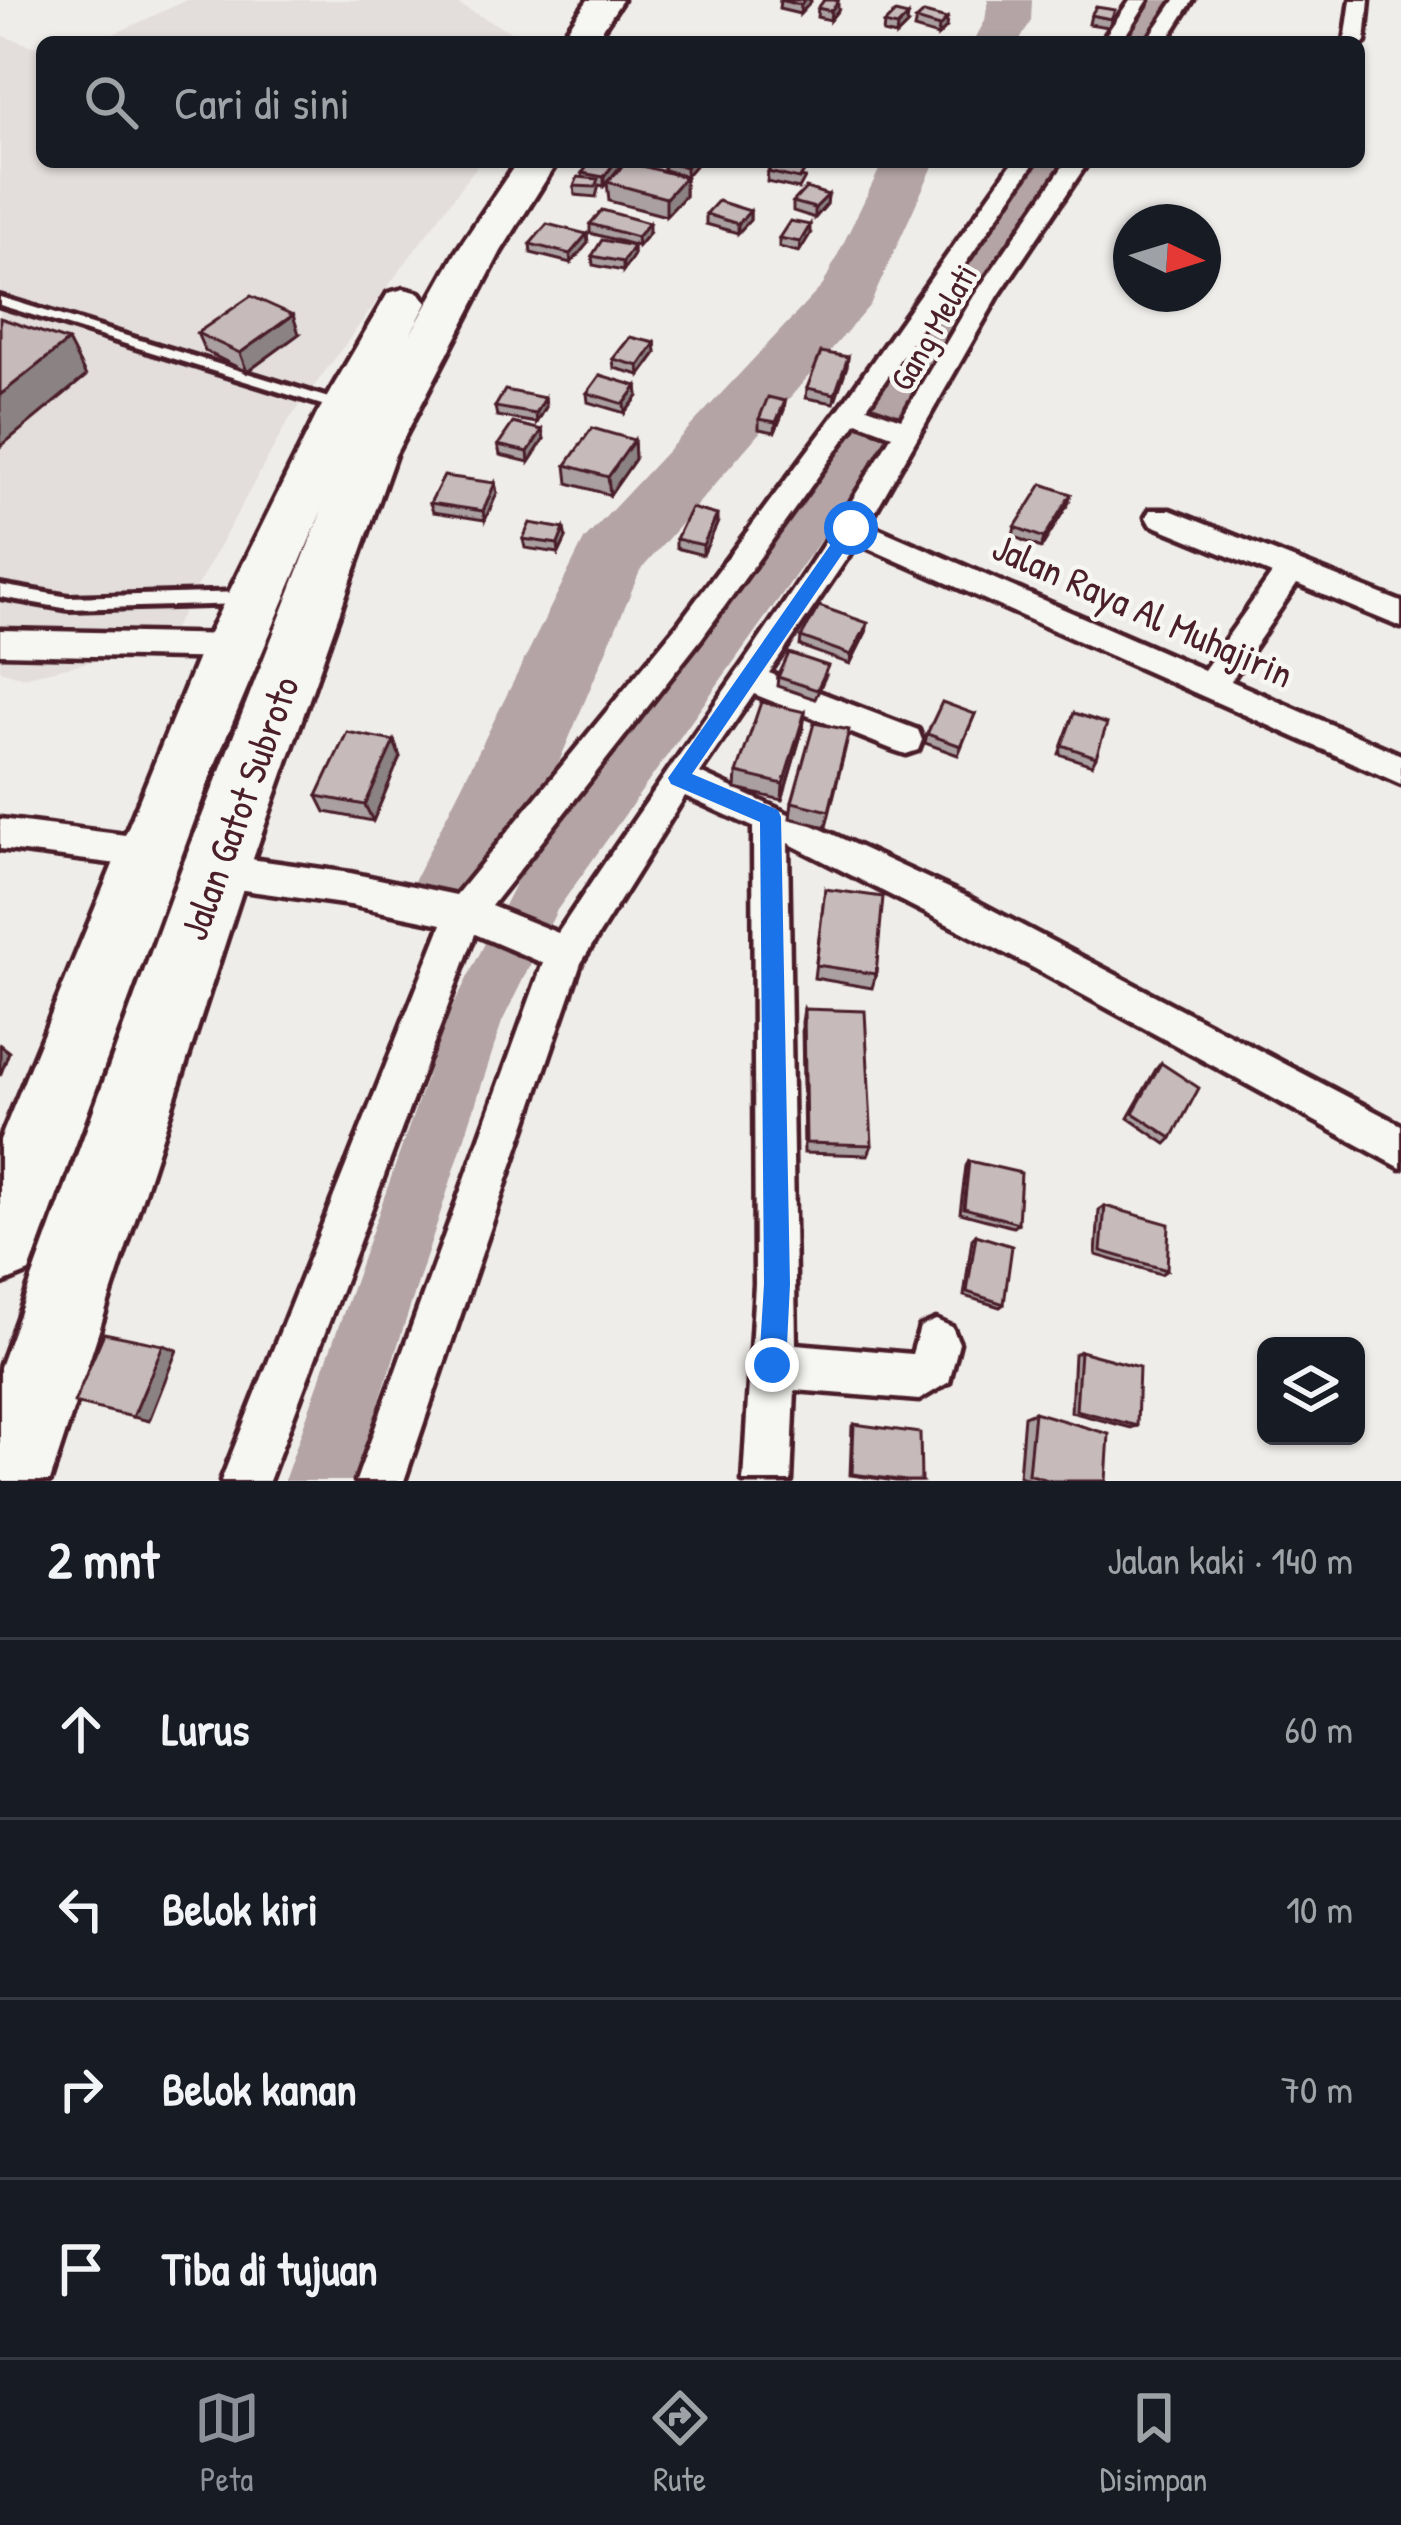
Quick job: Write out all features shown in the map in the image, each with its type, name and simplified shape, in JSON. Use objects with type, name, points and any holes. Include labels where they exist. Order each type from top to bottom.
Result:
[{"type":"highway","points":[[582,36],[616,2]]},
{"type":"highway","points":[[614,36],[616,2]]},
{"type":"highway","name":"Jalan Gatot Subroto","points":[[0,1243],[149,853],[244,622],[343,407],[489,168]]},
{"type":"highway","name":"Jalan Gatot Subroto","points":[[4,1481],[215,870],[369,454],[479,251],[533,168]]},
{"type":"street","points":[[1121,32],[1139,0]]},
{"type":"street","points":[[1158,36],[1184,0]]},
{"type":"street","points":[[1355,36],[1360,0]]},
{"type":"street","points":[[245,1481],[473,915],[854,412],[1020,168]]},
{"type":"street","name":"Gang Melati","points":[[380,1481],[549,947],[750,679],[851,528],[903,429],[986,296],[1073,168]]},
{"type":"street","points":[[854,412],[903,429]]},
{"type":"street","points":[[1160,517],[1401,615]]},
{"type":"street","name":"Jalan Raya Al Muhajirin","points":[[851,528],[1401,770]]},
{"type":"street","points":[[1211,685],[1291,571]]},
{"type":"street","points":[[0,642],[244,622]]},
{"type":"street","points":[[750,679],[906,740]]},
{"type":"street","points":[[678,778],[770,817],[1401,1147]]},
{"type":"street","points":[[767,1481],[777,1284],[770,817]]},
{"type":"street","points":[[0,834],[149,853]]},
{"type":"street","points":[[215,870],[389,895],[473,915],[549,947]]},
{"type":"street","points":[[772,1365],[919,1377],[933,1366],[936,1343]]},
{"type":"lane","points":[[0,302],[343,407]]},
{"type":"lane","points":[[0,591],[244,622]]},
{"type":"shaded area","points":[[187,0],[450,0],[519,36],[110,36]]},
{"type":"shaded area","points":[[0,35],[36,47],[36,168],[476,168],[287,423],[165,645],[23,677],[0,670]]},
{"type":"building","points":[[824,0],[838,1],[831,11],[818,8]]},
{"type":"building","points":[[1096,7],[1115,10],[1111,19],[1091,15]]},
{"type":"building","points":[[895,13],[908,16],[897,27],[884,24]]},
{"type":"building","points":[[924,13],[947,19],[939,27],[916,20]]},
{"type":"building","points":[[586,168],[611,168],[604,177],[582,173]]},
{"type":"building","points":[[621,168],[650,168],[685,177],[666,198],[607,182]]},
{"type":"building","points":[[770,168],[806,169],[799,179],[768,172]]},
{"type":"building","points":[[578,177],[598,179],[595,187],[574,186]]},
{"type":"building","points":[[806,188],[828,195],[815,208],[793,202]]},
{"type":"building","points":[[718,201],[750,211],[738,224],[706,214]]},
{"type":"building","points":[[602,210],[649,223],[637,237],[590,224]]},
{"type":"building","points":[[790,221],[810,225],[800,242],[779,238]]},
{"type":"building","points":[[547,224],[587,234],[570,254],[530,244]]},
{"type":"building","points":[[602,240],[633,246],[623,262],[592,256]]},
{"type":"building","points":[[251,296],[293,315],[240,353],[197,333]]},
{"type":"building","points":[[0,318],[68,341],[0,395]]},
{"type":"building","points":[[630,337],[655,343],[639,366],[613,359]]},
{"type":"building","points":[[821,352],[848,357],[835,394],[807,388]]},
{"type":"building","points":[[600,375],[637,386],[624,404],[587,393]]},
{"type":"building","points":[[505,390],[545,398],[536,414],[495,407]]},
{"type":"building","points":[[768,397],[785,401],[776,422],[759,419]]},
{"type":"building","points":[[513,423],[542,430],[528,452],[498,445]]},
{"type":"building","points":[[592,428],[634,440],[608,477],[566,465]]},
{"type":"building","points":[[444,476],[495,483],[483,511],[430,503]]},
{"type":"building","points":[[1042,484],[1071,494],[1044,538],[1015,527]]},
{"type":"building","points":[[691,508],[717,515],[703,545],[676,539]]},
{"type":"building","points":[[530,523],[564,529],[558,544],[523,539]]},
{"type":"building","points":[[819,606],[868,623],[851,655],[801,637]]},
{"type":"building","points":[[789,653],[828,666],[817,690],[778,677]]},
{"type":"building","points":[[761,702],[805,712],[783,784],[737,773]]},
{"type":"building","points":[[942,702],[975,714],[961,746],[927,734]]},
{"type":"building","points":[[1074,713],[1107,724],[1096,757],[1062,745]]},
{"type":"building","points":[[814,723],[849,730],[829,811],[792,802]]},
{"type":"building","points":[[347,732],[394,741],[365,805],[317,796]]},
{"type":"building","points":[[825,889],[883,897],[876,974],[816,965]]},
{"type":"building","points":[[804,1009],[865,1011],[872,1145],[806,1143]]},
{"type":"building","points":[[1161,1063],[1199,1088],[1172,1138],[1133,1113]]},
{"type":"building","points":[[969,1161],[1021,1173],[1018,1223],[964,1208]]},
{"type":"building","points":[[1105,1206],[1169,1224],[1167,1270],[1101,1251]]},
{"type":"building","points":[[976,1235],[1012,1246],[1004,1304],[967,1292]]},
{"type":"building","points":[[104,1333],[163,1345],[133,1417],[74,1403]]},
{"type":"building","points":[[1080,1351],[1139,1367],[1137,1426],[1076,1410]]},
{"type":"building","points":[[1034,1412],[1109,1434],[1106,1481],[1051,1481],[1028,1474]]},
{"type":"building","points":[[854,1424],[920,1433],[921,1481],[852,1474]]},
{"type":"waterway","points":[[999,36],[1008,21],[1010,0]]},
{"type":"waterway","points":[[1141,36],[1165,0]]},
{"type":"waterway","points":[[453,891],[506,788],[609,559],[849,292],[906,168]]},
{"type":"waterway","points":[[319,1481],[476,1016],[538,893],[835,490],[1052,168]]},
{"type":"route","points":[[772,1365],[777,1284],[770,817],[678,778],[851,528]]}]
